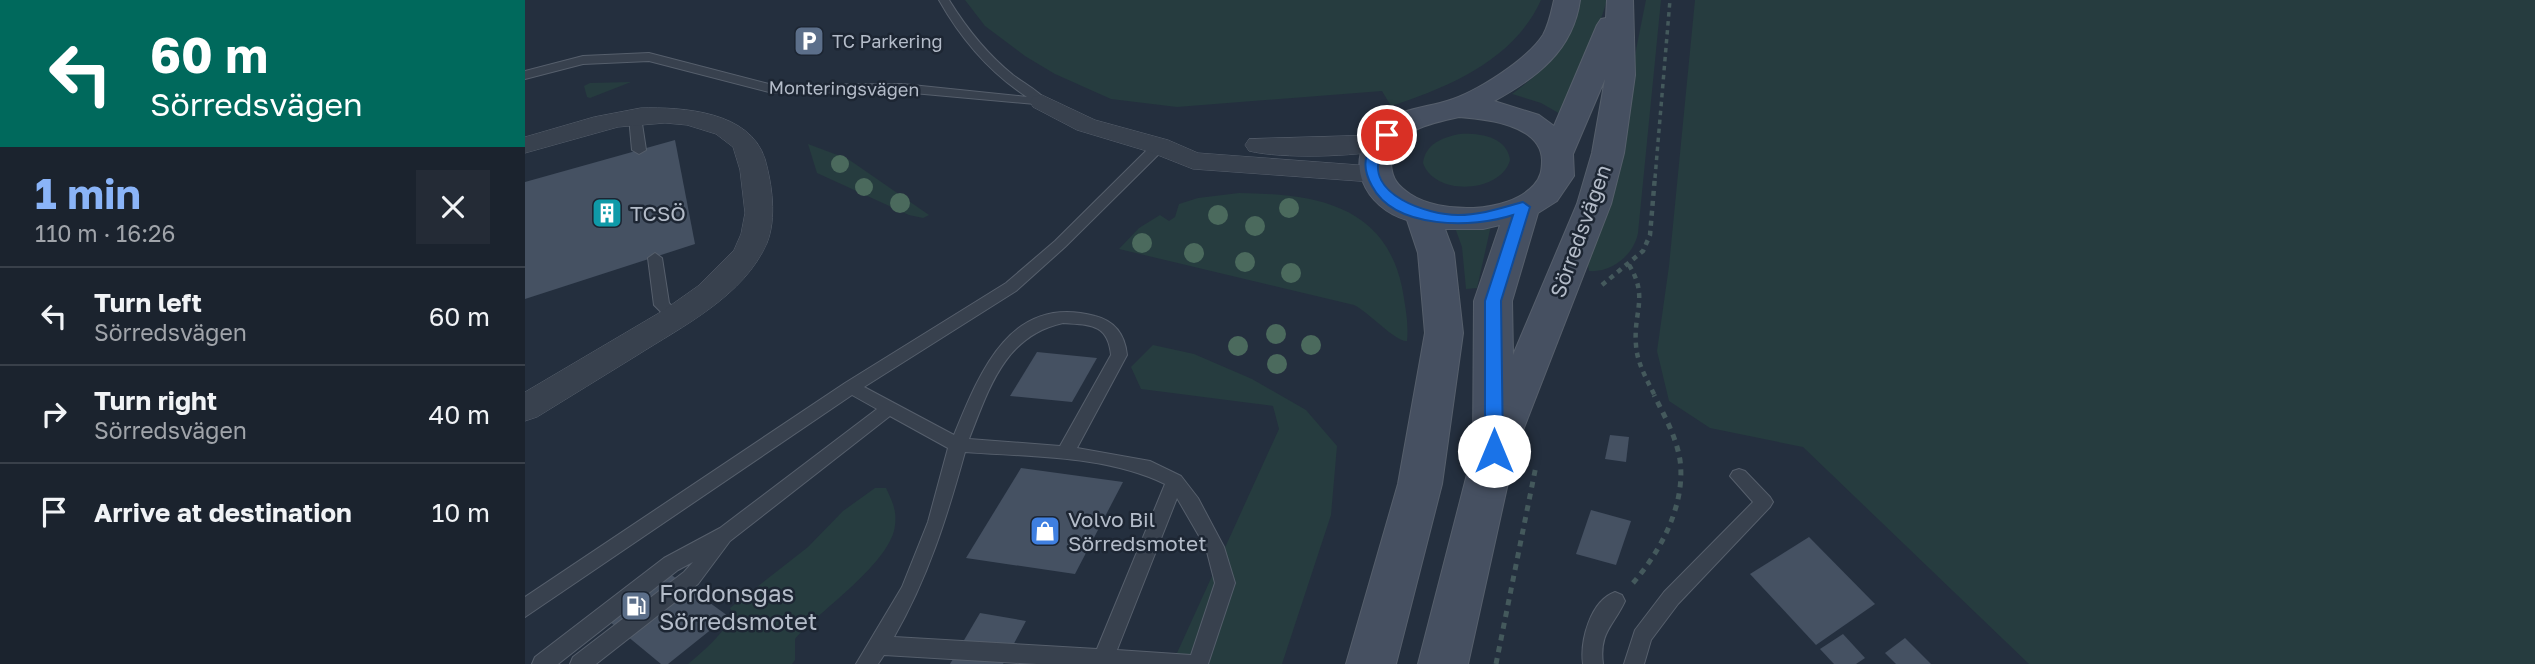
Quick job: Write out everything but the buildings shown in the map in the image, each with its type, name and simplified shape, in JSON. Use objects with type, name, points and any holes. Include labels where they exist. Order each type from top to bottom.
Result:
[{"type":"street","points":[[1459,108],[1520,74],[1543,51],[1559,30],[1565,16],[1567,0]]},
{"type":"street","name":"Sörredsvägen","points":[[1376,158],[1375,182],[1389,198],[1423,215],[1469,220],[1503,214],[1523,207],[1541,195],[1554,181],[1560,166],[1558,152],[1607,39],[1618,0]]},
{"type":"street","name":"Sörredsvägen","points":[[1443,664],[1494,451],[1594,204],[1608,153],[1620,75],[1618,0]]},
{"type":"street","name":"Monteringsvägen","points":[[1042,102],[1107,133],[1159,146],[1193,161],[1376,158]]},
{"type":"street","points":[[1376,158],[1396,128],[1418,116],[1459,108],[1497,110],[1528,120],[1551,137],[1558,152]]},
{"type":"street","points":[[525,145],[635,117],[677,116],[699,119],[732,132],[748,150],[755,179],[760,224],[751,246],[730,274],[675,317],[525,408]]},
{"type":"street","name":"Sörredsvägen","points":[[1494,451],[1493,301],[1523,207]]},
{"type":"street","points":[[1371,664],[1420,484],[1444,333],[1436,253],[1423,215]]},
{"type":"lane","name":"Monteringsvägen","points":[[944,0],[963,33],[989,61],[1012,82],[1042,102]]},
{"type":"lane","name":"Monteringsvägen","points":[[525,75],[583,61],[649,57],[773,89],[902,88],[1042,102]]},
{"type":"lane","points":[[635,117],[639,149]]},
{"type":"lane","points":[[525,608],[851,387],[1011,287],[1060,244],[1159,146]]},
{"type":"lane","points":[[655,258],[662,305],[675,317]]},
{"type":"lane","points":[[866,664],[910,591],[937,522],[958,445],[995,360],[1010,342],[1026,329],[1044,321],[1065,317],[1085,318],[1110,329],[1119,342],[1119,355],[1065,453]]},
{"type":"lane","points":[[851,387],[958,445],[1065,453],[1144,466],[1175,481],[1192,503],[1215,547],[1225,583],[1198,664]]},
{"type":"lane","points":[[542,664],[671,564],[727,534],[889,408]]},
{"type":"lane","points":[[1634,664],[1642,636],[1671,598],[1764,502],[1739,476]]},
{"type":"lane","points":[[1103,659],[1175,481]]},
{"type":"lane","points":[[580,664],[691,579],[727,534]]},
{"type":"lane","points":[[1593,664],[1590,652],[1595,626],[1615,601]]},
{"type":"lane","points":[[879,646],[1189,664]]},
{"type":"path","points":[[1594,296],[1643,251],[1650,235],[1670,0]]},
{"type":"path","points":[[1615,601],[1641,575],[1672,518],[1680,462],[1637,356],[1643,297],[1638,276],[1629,265]]},
{"type":"path","points":[[1496,664],[1536,463]]},
{"type":"green space","points":[[965,0],[1541,0],[1529,21],[1497,55],[1457,80],[1391,106],[1382,91],[1177,107],[1111,99],[1055,74],[1025,56],[985,26]]},
{"type":"green space","points":[[1580,0],[1607,0],[1562,115],[1541,103],[1512,94],[1556,54],[1569,32]]},
{"type":"green space","points":[[1646,0],[1661,0],[1638,233],[1632,248],[1620,261],[1605,269],[1589,271],[1587,260],[1621,168],[1635,55]]},
{"type":"green space","points":[[1695,0],[2535,0],[2535,664],[2029,664],[1803,447],[1710,428],[1669,401],[1657,351],[1669,266]]},
{"type":"green space","points":[[631,82],[590,98],[587,97],[584,86],[590,83]]},
{"type":"green space","points":[[1460,134],[1484,136],[1504,146],[1510,160],[1504,171],[1494,179],[1468,187],[1440,182],[1430,174],[1423,163],[1427,151],[1441,139]]},
{"type":"green space","points":[[808,144],[848,159],[929,215],[923,218],[909,215],[817,173]]},
{"type":"green space","points":[[1239,193],[1293,196],[1318,201],[1341,209],[1362,221],[1379,237],[1393,259],[1402,287],[1407,341],[1396,337],[1354,305],[1119,249],[1139,228],[1160,215],[1169,221],[1175,217],[1179,204],[1198,198]]},
{"type":"green space","points":[[1492,221],[1477,288],[1466,289],[1462,247],[1453,222]]},
{"type":"green space","points":[[1153,345],[1194,354],[1252,379],[1306,410],[1337,446],[1331,515],[1282,664],[1172,664],[1279,429],[1273,406],[1141,389],[1131,367]]},
{"type":"green space","points":[[875,488],[886,488],[893,506],[895,525],[891,539],[868,570],[795,639],[795,660],[792,664],[688,664],[713,642],[729,623],[734,616],[730,608],[808,547],[843,511]]},
{"type":"place","name":"TC Parkering","points":[[809,41]]},
{"type":"place","name":"TCSÖ","points":[[607,213]]},
{"type":"place","name":"Volvo Bil Sörredsmotet","points":[[1045,531]]},
{"type":"place","name":"Fordonsgas Sörredsmotet","points":[[636,606]]},
{"type":"route","points":[[1387,135],[1373,155],[1372,174],[1381,191],[1398,205],[1423,215],[1457,220],[1492,217],[1523,207],[1493,301],[1494,451]]}]
